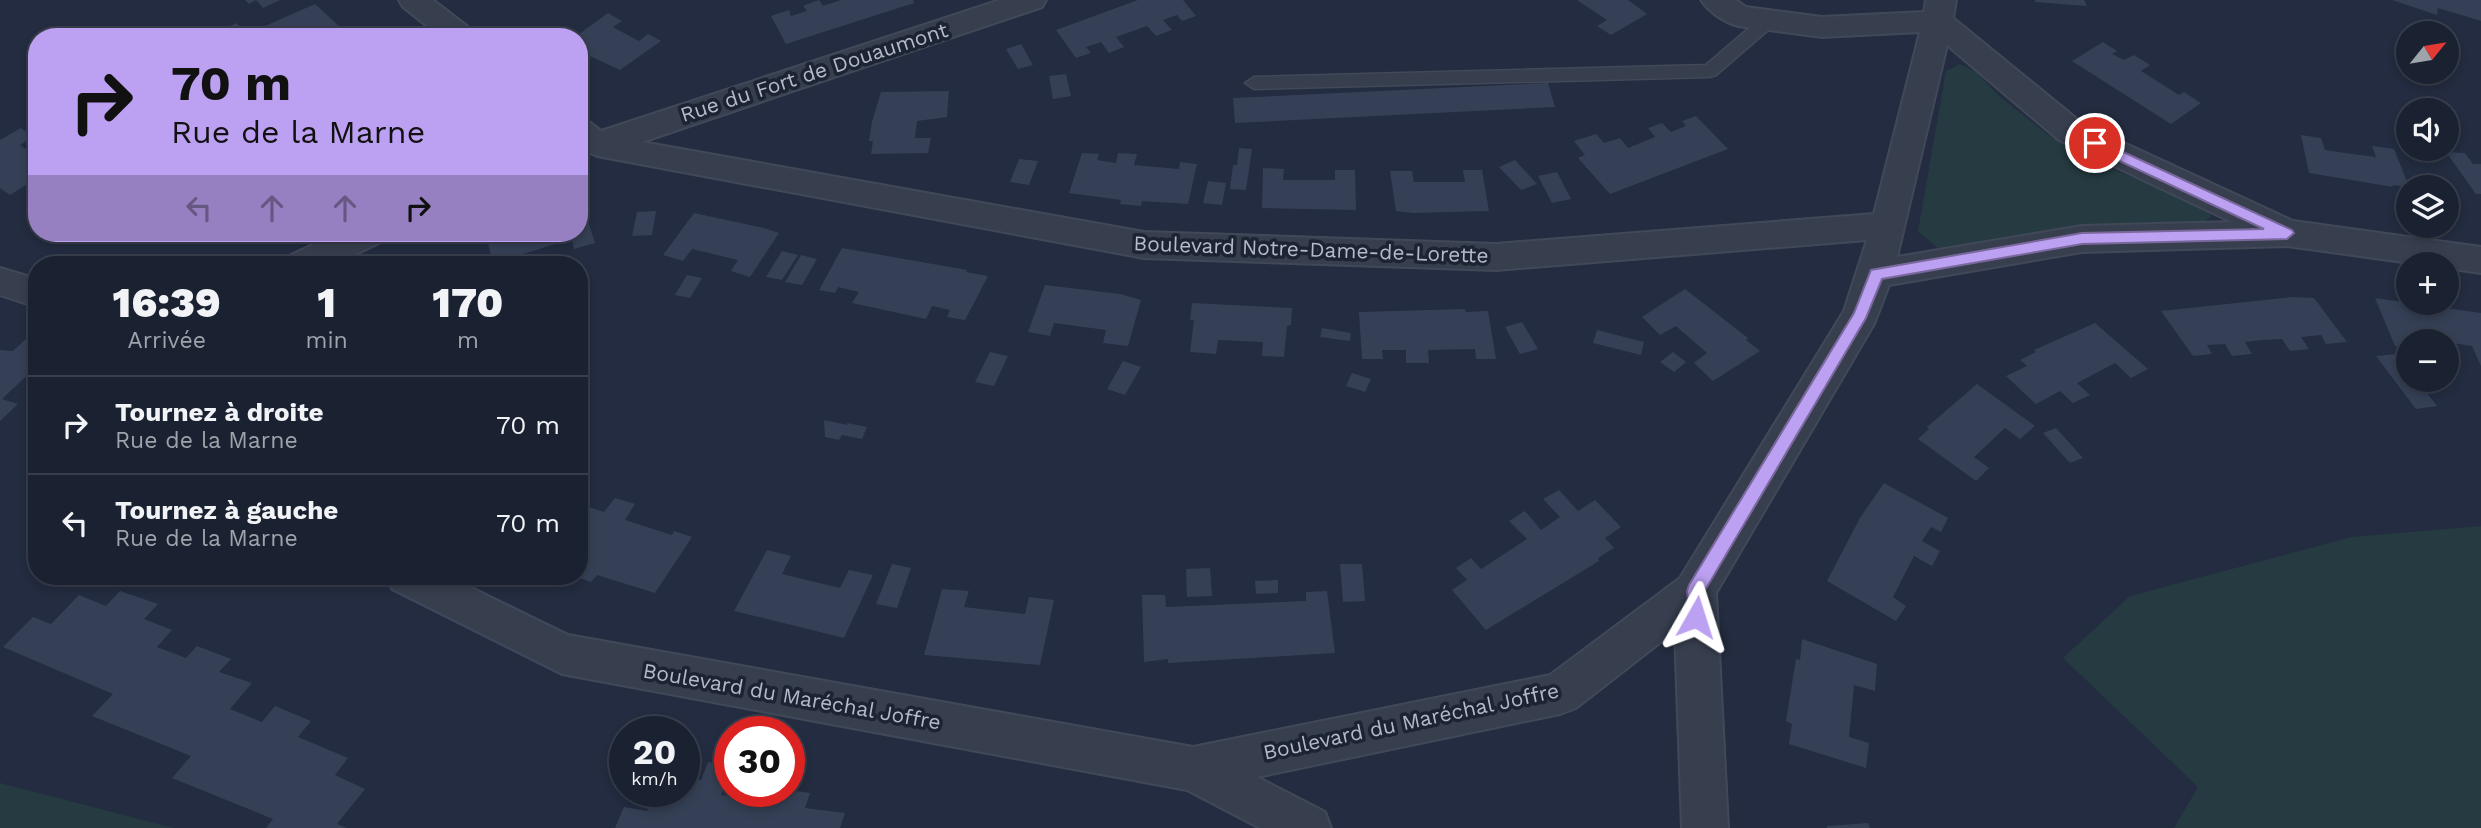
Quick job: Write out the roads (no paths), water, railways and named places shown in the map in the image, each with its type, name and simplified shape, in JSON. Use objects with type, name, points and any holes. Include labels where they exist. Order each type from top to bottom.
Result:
[{"type":"street","points":[[414,0],[450,28]]},
{"type":"street","name":"Rue du Fort de Douaumont","points":[[588,141],[1031,0]]},
{"type":"street","points":[[1716,0],[1738,16],[1822,27],[1940,11]]},
{"type":"street","points":[[1705,828],[1695,591],[1861,314],[1876,274],[1940,11]]},
{"type":"street","points":[[1940,11],[2071,132],[2287,233]]},
{"type":"street","name":"Boulevard Notre-Dame-de-Lorette","points":[[588,143],[1144,245],[1496,257],[1888,226]]},
{"type":"street","points":[[1876,274],[2082,239],[2287,233],[2481,260]]},
{"type":"street","points":[[321,256],[350,242]]},
{"type":"street","points":[[0,281],[28,290]]},
{"type":"street","name":"Boulevard du Maréchal Joffre","points":[[425,585],[562,654],[1194,769],[1308,828]]},
{"type":"street","name":"Boulevard du Maréchal Joffre","points":[[1194,769],[1560,693],[1695,591]]},
{"type":"lane","points":[[1254,83],[1710,71],[1769,20]]}]
